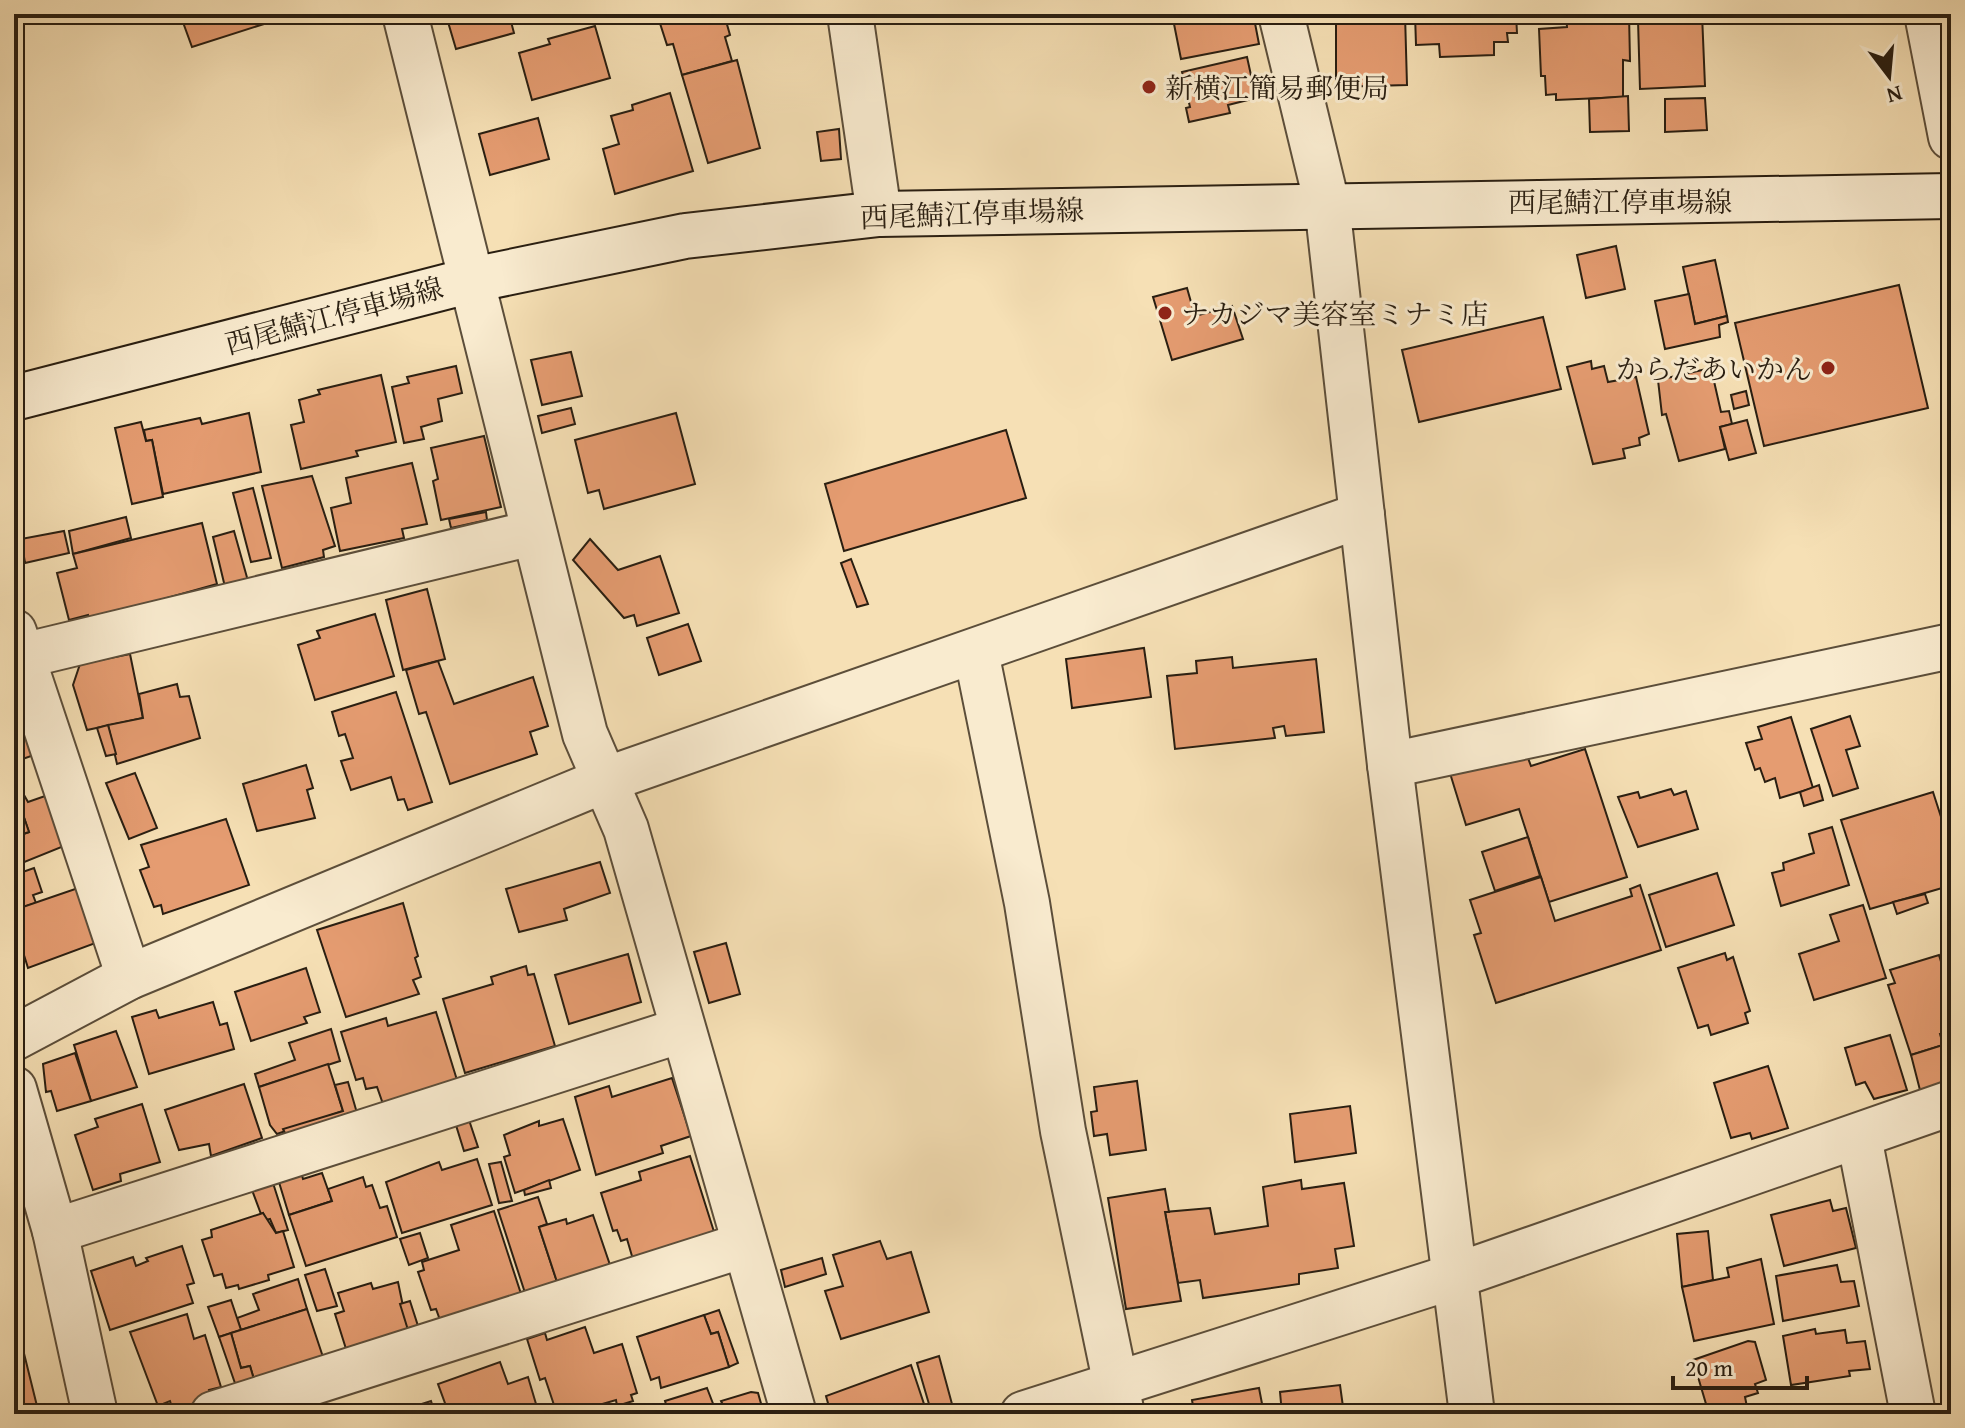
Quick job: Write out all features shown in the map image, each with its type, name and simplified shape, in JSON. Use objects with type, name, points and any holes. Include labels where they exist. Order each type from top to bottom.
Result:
[{"type":"street","points":[[405,14],[532,533],[585,734],[626,829],[794,1414]]},
{"type":"street","points":[[850,14],[879,214]]},
{"type":"street","points":[[1281,14],[1327,204],[1390,765],[1472,1414]]},
{"type":"street","points":[[1927,14],[1951,137]]},
{"type":"street","name":"西尾鯖江停車場線","points":[[14,398],[472,280],[685,236],[879,214],[1327,204],[1951,196]]},
{"type":"street","points":[[14,1038],[129,977],[605,780],[1362,515]]},
{"type":"street","points":[[129,977],[18,644],[532,533]]},
{"type":"street","points":[[1390,765],[1951,646]]},
{"type":"street","points":[[976,652],[1027,903],[1063,1131],[1119,1399]]},
{"type":"street","points":[[55,1231],[682,1030]]},
{"type":"street","points":[[14,1089],[55,1231],[95,1414]]},
{"type":"street","points":[[1023,1414],[1119,1399],[1455,1276],[1951,1103]]},
{"type":"street","points":[[1859,1137],[1913,1414]]},
{"type":"street","points":[[213,1414],[744,1245]]},
{"type":"building","points":[[180,14],[264,14],[267,23],[192,47]]},
{"type":"building","points":[[441,14],[509,14],[514,33],[456,49],[448,22],[444,23]]},
{"type":"building","points":[[657,14],[724,14],[730,35],[725,37],[732,61],[682,75],[673,44],[667,45]]},
{"type":"building","points":[[1172,14],[1242,14],[1243,19],[1254,18],[1259,44],[1181,59]]},
{"type":"building","points":[[1324,14],[1405,14],[1407,85],[1336,87],[1336,19],[1324,20]]},
{"type":"building","points":[[1415,14],[1516,14],[1517,33],[1507,33],[1508,42],[1494,42],[1494,55],[1440,57],[1439,44],[1416,45]]},
{"type":"building","points":[[1566,14],[1629,14],[1630,61],[1623,60],[1623,97],[1556,100],[1556,94],[1546,95],[1545,76],[1541,76],[1539,29],[1567,27]]},
{"type":"building","points":[[1655,14],[1702,14],[1705,86],[1640,89],[1638,20],[1656,19]]},
{"type":"building","points":[[595,26],[610,78],[532,100],[519,53],[550,44],[548,39]]},
{"type":"building","points":[[1247,57],[1256,98],[1228,105],[1230,113],[1189,122],[1186,108],[1190,107],[1182,72]]},
{"type":"building","points":[[737,60],[760,148],[708,163],[682,75]]},
{"type":"building","points":[[670,93],[693,171],[615,194],[603,149],[619,144],[611,116],[633,110],[632,105]]},
{"type":"building","points":[[1628,96],[1629,131],[1590,132],[1589,99]]},
{"type":"building","points":[[1705,98],[1707,130],[1665,132],[1665,99]]},
{"type":"building","points":[[538,118],[549,159],[490,175],[479,134]]},
{"type":"building","points":[[839,129],[841,159],[821,161],[817,132]]},
{"type":"building","points":[[1616,246],[1625,289],[1586,298],[1577,255]]},
{"type":"building","points":[[1715,260],[1727,316],[1695,324],[1683,267]]},
{"type":"building","points":[[1899,285],[1928,408],[1764,446],[1735,323]]},
{"type":"building","points":[[1187,288],[1195,316],[1232,306],[1243,339],[1172,360],[1153,297]]},
{"type":"building","points":[[1689,294],[1695,324],[1727,316],[1728,322],[1719,325],[1720,337],[1665,349],[1655,301]]},
{"type":"building","points":[[1543,317],[1561,389],[1419,422],[1402,350]]},
{"type":"building","points":[[571,352],[582,396],[542,405],[531,360]]},
{"type":"building","points":[[1591,361],[1592,369],[1604,366],[1608,382],[1636,377],[1649,434],[1639,438],[1640,445],[1623,449],[1625,458],[1593,464],[1567,367]]},
{"type":"building","points":[[456,366],[462,393],[438,399],[442,421],[421,427],[424,439],[404,443],[392,387],[409,383],[407,377]]},
{"type":"building","points":[[1711,368],[1721,412],[1729,411],[1732,424],[1720,427],[1725,449],[1679,461],[1666,414],[1662,415],[1658,380]]},
{"type":"building","points":[[381,375],[396,442],[356,451],[358,456],[301,469],[291,425],[304,422],[299,400],[320,394],[318,390]]},
{"type":"building","points":[[1746,391],[1749,405],[1734,409],[1731,395]]},
{"type":"building","points":[[571,408],[575,424],[542,433],[538,416]]},
{"type":"building","points":[[249,413],[261,472],[163,494],[152,440],[146,441],[144,430],[200,418],[202,424]]},
{"type":"building","points":[[676,413],[695,484],[604,509],[599,490],[588,493],[575,440]]},
{"type":"building","points":[[1747,420],[1756,453],[1729,460],[1720,427]]},
{"type":"building","points":[[141,422],[146,441],[152,440],[163,497],[132,504],[115,428]]},
{"type":"building","points":[[1006,430],[1026,498],[844,551],[825,484]]},
{"type":"building","points":[[484,436],[501,507],[441,520],[433,481],[438,479],[431,448]]},
{"type":"building","points":[[412,463],[427,524],[402,529],[404,538],[340,551],[331,508],[351,503],[346,478]]},
{"type":"building","points":[[312,476],[335,546],[323,550],[324,557],[282,568],[262,486]]},
{"type":"building","points":[[253,488],[271,558],[251,562],[233,493]]},
{"type":"building","points":[[486,512],[487,520],[451,528],[449,519]]},
{"type":"building","points":[[126,517],[131,538],[73,554],[69,531]]},
{"type":"building","points":[[202,523],[217,584],[89,620],[88,615],[69,620],[57,573],[77,568],[73,554]]},
{"type":"building","points":[[64,531],[69,553],[25,563],[21,539]]},
{"type":"building","points":[[234,531],[248,581],[225,587],[213,537]]},
{"type":"building","points":[[590,539],[618,570],[660,556],[679,613],[637,626],[634,615],[624,618],[573,560]]},
{"type":"building","points":[[851,559],[868,604],[857,607],[841,563]]},
{"type":"building","points":[[427,589],[445,659],[403,670],[386,600]]},
{"type":"building","points":[[375,614],[394,676],[315,700],[298,645],[320,638],[317,631]]},
{"type":"building","points":[[688,624],[701,661],[659,675],[647,638]]},
{"type":"building","points":[[1144,648],[1151,697],[1072,708],[1066,659]]},
{"type":"building","points":[[130,654],[143,718],[87,730],[73,685],[80,664]]},
{"type":"building","points":[[1232,657],[1233,668],[1316,659],[1324,732],[1286,736],[1284,726],[1273,728],[1275,738],[1175,749],[1167,676],[1197,673],[1196,661]]},
{"type":"building","points":[[438,661],[454,704],[533,677],[548,726],[530,732],[537,754],[450,784],[426,712],[419,714],[406,670]]},
{"type":"building","points":[[177,684],[180,697],[189,696],[200,738],[117,764],[108,725],[143,718],[139,694]]},
{"type":"building","points":[[396,692],[432,802],[408,810],[404,799],[398,800],[391,777],[351,790],[341,761],[353,758],[345,734],[339,736],[332,712]]},
{"type":"building","points":[[14,694],[37,754],[14,762]]},
{"type":"building","points":[[1850,716],[1860,746],[1846,750],[1858,788],[1833,796],[1811,729]]},
{"type":"building","points":[[1791,717],[1813,788],[1780,798],[1775,778],[1765,782],[1760,768],[1755,770],[1746,743],[1762,739],[1758,727]]},
{"type":"building","points":[[108,725],[116,754],[106,756],[97,728]]},
{"type":"building","points":[[1523,745],[1531,766],[1585,749],[1627,877],[1549,902],[1519,809],[1466,825],[1449,770]]},
{"type":"building","points":[[306,765],[313,788],[307,790],[315,818],[257,831],[243,784]]},
{"type":"building","points":[[135,773],[157,828],[129,839],[106,783]]},
{"type":"building","points":[[1819,785],[1823,800],[1804,806],[1800,792]]},
{"type":"building","points":[[1671,789],[1674,795],[1686,791],[1698,829],[1638,847],[1618,797],[1638,792],[1640,798]]},
{"type":"building","points":[[1933,792],[1951,848],[1951,877],[1947,877],[1949,886],[1870,909],[1841,820]]},
{"type":"building","points":[[24,795],[28,802],[45,796],[64,846],[22,863],[14,837],[29,832],[17,797]]},
{"type":"building","points":[[17,797],[29,832],[14,837],[14,798]]},
{"type":"building","points":[[226,819],[249,885],[163,914],[161,905],[154,907],[140,870],[149,867],[141,845]]},
{"type":"building","points":[[1832,827],[1849,885],[1781,906],[1772,873],[1784,870],[1783,863],[1814,853],[1809,834]]},
{"type":"building","points":[[1528,837],[1540,876],[1495,891],[1482,852]]},
{"type":"building","points":[[600,862],[610,893],[564,909],[567,920],[519,932],[506,889]]},
{"type":"building","points":[[34,868],[42,892],[33,895],[36,903],[14,910],[14,875]]},
{"type":"building","points":[[1717,873],[1734,925],[1666,947],[1649,895]]},
{"type":"building","points":[[1541,877],[1555,921],[1632,896],[1630,889],[1640,885],[1661,950],[1496,1003],[1474,935],[1481,933],[1470,900]]},
{"type":"building","points":[[81,887],[101,941],[28,968],[14,923],[14,910]]},
{"type":"building","points":[[1925,894],[1928,903],[1897,914],[1893,902]]},
{"type":"building","points":[[403,903],[418,956],[415,958],[421,977],[413,980],[419,994],[346,1017],[317,930]]},
{"type":"building","points":[[1863,905],[1886,978],[1814,1000],[1799,954],[1839,941],[1830,915]]},
{"type":"building","points":[[726,943],[740,994],[709,1003],[694,952]]},
{"type":"building","points":[[1725,953],[1727,960],[1733,957],[1750,1011],[1745,1013],[1748,1023],[1711,1035],[1708,1025],[1698,1028],[1678,968]]},
{"type":"building","points":[[628,954],[641,1002],[569,1024],[555,975]]},
{"type":"building","points":[[1939,955],[1942,965],[1949,963],[1951,969],[1951,1037],[1946,1032],[1940,1034],[1943,1045],[1911,1055],[1888,985],[1895,983],[1890,970]]},
{"type":"building","points":[[526,966],[528,975],[534,974],[555,1046],[465,1073],[443,999],[493,984],[491,977]]},
{"type":"building","points":[[306,968],[320,1012],[304,1017],[307,1023],[251,1041],[235,992]]},
{"type":"building","points":[[213,1002],[220,1025],[227,1023],[234,1049],[149,1074],[132,1017],[156,1010],[159,1018]]},
{"type":"building","points":[[436,1012],[457,1080],[383,1104],[377,1087],[366,1089],[363,1078],[356,1080],[341,1032],[386,1018],[388,1026]]},
{"type":"building","points":[[331,1029],[340,1061],[259,1087],[255,1074],[295,1060],[289,1043]]},
{"type":"building","points":[[116,1031],[137,1087],[91,1101],[74,1045]]},
{"type":"building","points":[[1890,1035],[1907,1090],[1874,1099],[1865,1082],[1856,1085],[1845,1048]]},
{"type":"building","points":[[1946,1044],[1951,1085],[1921,1094],[1911,1055]]},
{"type":"building","points":[[75,1053],[91,1101],[57,1111],[51,1091],[46,1092],[43,1064]]},
{"type":"building","points":[[328,1064],[343,1111],[277,1134],[270,1125],[259,1087]]},
{"type":"building","points":[[1768,1066],[1788,1128],[1752,1139],[1750,1133],[1731,1138],[1714,1083]]},
{"type":"building","points":[[672,1078],[691,1136],[661,1146],[663,1153],[596,1175],[575,1097],[609,1086],[612,1097]]},
{"type":"building","points":[[1137,1081],[1146,1150],[1110,1155],[1107,1134],[1094,1136],[1091,1112],[1097,1111],[1094,1087]]},
{"type":"building","points":[[348,1082],[357,1113],[286,1135],[283,1129],[343,1111],[335,1085]]},
{"type":"building","points":[[244,1084],[262,1138],[211,1156],[209,1144],[179,1150],[165,1110]]},
{"type":"building","points":[[142,1104],[160,1162],[120,1174],[121,1181],[93,1190],[75,1135],[98,1127],[95,1119]]},
{"type":"building","points":[[1350,1106],[1356,1153],[1295,1162],[1290,1114]]},
{"type":"building","points":[[468,1117],[478,1147],[464,1151],[455,1122]]},
{"type":"building","points":[[563,1119],[580,1170],[515,1193],[504,1157],[510,1155],[504,1135],[539,1121],[539,1126]]},
{"type":"building","points":[[690,1156],[716,1238],[634,1263],[627,1239],[621,1241],[617,1230],[613,1231],[601,1193],[641,1180],[639,1172]]},
{"type":"building","points":[[477,1159],[492,1205],[402,1233],[386,1182],[439,1162],[442,1170]]},
{"type":"building","points":[[501,1162],[512,1201],[499,1203],[489,1164]]},
{"type":"building","points":[[301,1172],[303,1179],[322,1173],[332,1201],[289,1215],[278,1179]]},
{"type":"building","points":[[363,1177],[366,1187],[372,1185],[380,1208],[387,1206],[397,1237],[306,1266],[289,1215],[332,1201],[328,1189]]},
{"type":"building","points":[[549,1180],[551,1188],[525,1195],[524,1190]]},
{"type":"building","points":[[1301,1180],[1302,1189],[1344,1183],[1354,1246],[1335,1249],[1338,1268],[1299,1274],[1299,1284],[1203,1298],[1200,1280],[1178,1283],[1165,1212],[1210,1208],[1215,1234],[1268,1226],[1263,1187]]},
{"type":"building","points":[[273,1183],[288,1230],[276,1233],[270,1219],[266,1220],[261,1214],[252,1190]]},
{"type":"building","points":[[1165,1189],[1169,1212],[1165,1212],[1181,1301],[1126,1309],[1108,1198]]},
{"type":"building","points":[[538,1197],[547,1224],[539,1227],[559,1288],[527,1299],[498,1210]]},
{"type":"building","points":[[1830,1200],[1833,1211],[1846,1208],[1856,1248],[1784,1266],[1771,1215]]},
{"type":"building","points":[[494,1211],[523,1300],[440,1320],[436,1309],[431,1310],[418,1272],[424,1270],[422,1262],[459,1250],[451,1225]]},
{"type":"building","points":[[263,1213],[276,1233],[283,1231],[294,1267],[268,1275],[269,1280],[239,1289],[238,1285],[226,1288],[222,1274],[214,1276],[202,1240],[212,1237],[211,1230]]},
{"type":"building","points":[[593,1215],[610,1265],[559,1288],[539,1227],[566,1219],[567,1224]]},
{"type":"building","points":[[1708,1231],[1713,1280],[1682,1287],[1677,1234]]},
{"type":"building","points":[[420,1233],[428,1258],[409,1265],[400,1239]]},
{"type":"building","points":[[880,1241],[887,1259],[911,1252],[929,1312],[841,1339],[825,1291],[843,1286],[833,1255]]},
{"type":"building","points":[[182,1246],[194,1283],[187,1285],[193,1303],[110,1330],[91,1271],[133,1257],[136,1266],[148,1261],[146,1258]]},
{"type":"building","points":[[822,1258],[826,1274],[785,1287],[781,1270]]},
{"type":"building","points":[[1761,1259],[1774,1324],[1694,1341],[1682,1287],[1729,1277],[1727,1268]]},
{"type":"building","points":[[1837,1265],[1841,1282],[1854,1281],[1859,1306],[1783,1321],[1776,1276]]},
{"type":"building","points":[[325,1269],[337,1306],[317,1311],[305,1275]]},
{"type":"building","points":[[298,1279],[307,1309],[241,1330],[237,1318],[259,1310],[253,1294]]},
{"type":"building","points":[[398,1282],[408,1330],[356,1345],[357,1349],[347,1352],[335,1314],[344,1311],[338,1293],[371,1283],[373,1289]]},
{"type":"building","points":[[231,1300],[241,1330],[219,1337],[208,1307]]},
{"type":"building","points":[[410,1301],[418,1326],[408,1330],[400,1304]]},
{"type":"building","points":[[307,1309],[324,1360],[255,1383],[250,1366],[241,1368],[231,1333]]},
{"type":"building","points":[[719,1310],[738,1363],[729,1367],[718,1332],[711,1334],[704,1315]]},
{"type":"building","points":[[14,1313],[37,1406],[14,1411]]},
{"type":"building","points":[[187,1314],[194,1339],[205,1335],[221,1387],[209,1390],[212,1401],[174,1414],[170,1401],[158,1406],[130,1332]]},
{"type":"building","points":[[704,1315],[711,1334],[718,1332],[729,1367],[661,1388],[659,1377],[651,1380],[637,1337]]},
{"type":"building","points":[[585,1327],[594,1353],[622,1344],[637,1393],[631,1395],[633,1401],[617,1406],[616,1400],[599,1405],[601,1412],[594,1414],[557,1414],[545,1378],[540,1380],[527,1339],[545,1333],[547,1340]]},
{"type":"building","points":[[1815,1329],[1816,1334],[1845,1330],[1847,1343],[1865,1341],[1870,1369],[1849,1371],[1850,1376],[1791,1385],[1783,1336]]},
{"type":"building","points":[[231,1333],[241,1368],[250,1366],[255,1383],[237,1389],[219,1337]]},
{"type":"building","points":[[1748,1341],[1755,1342],[1766,1380],[1755,1384],[1758,1393],[1745,1397],[1747,1407],[1709,1414],[1693,1360]]},
{"type":"building","points":[[939,1356],[952,1404],[931,1411],[917,1363]]},
{"type":"building","points":[[500,1362],[508,1384],[528,1377],[539,1414],[449,1414],[438,1384]]},
{"type":"building","points":[[911,1365],[924,1404],[911,1410],[912,1414],[831,1414],[826,1396]]},
{"type":"building","points":[[1340,1385],[1344,1414],[1282,1414],[1280,1392]]},
{"type":"building","points":[[707,1388],[717,1414],[669,1414],[665,1401]]},
{"type":"building","points":[[1259,1388],[1264,1414],[1173,1414],[1172,1409],[1193,1406],[1192,1400]]},
{"type":"building","points":[[751,1392],[758,1393],[764,1414],[717,1414],[715,1408],[723,1405],[721,1401]]},
{"type":"building","points":[[431,1401],[435,1414],[401,1414],[400,1411]]},
{"type":"place","name":"新横江簡易郵便局","points":[[1149,87]]},
{"type":"place","name":"ナカジマ美容室ミナミ店","points":[[1165,313]]},
{"type":"place","name":"からだあいかん","points":[[1828,368]]}]
